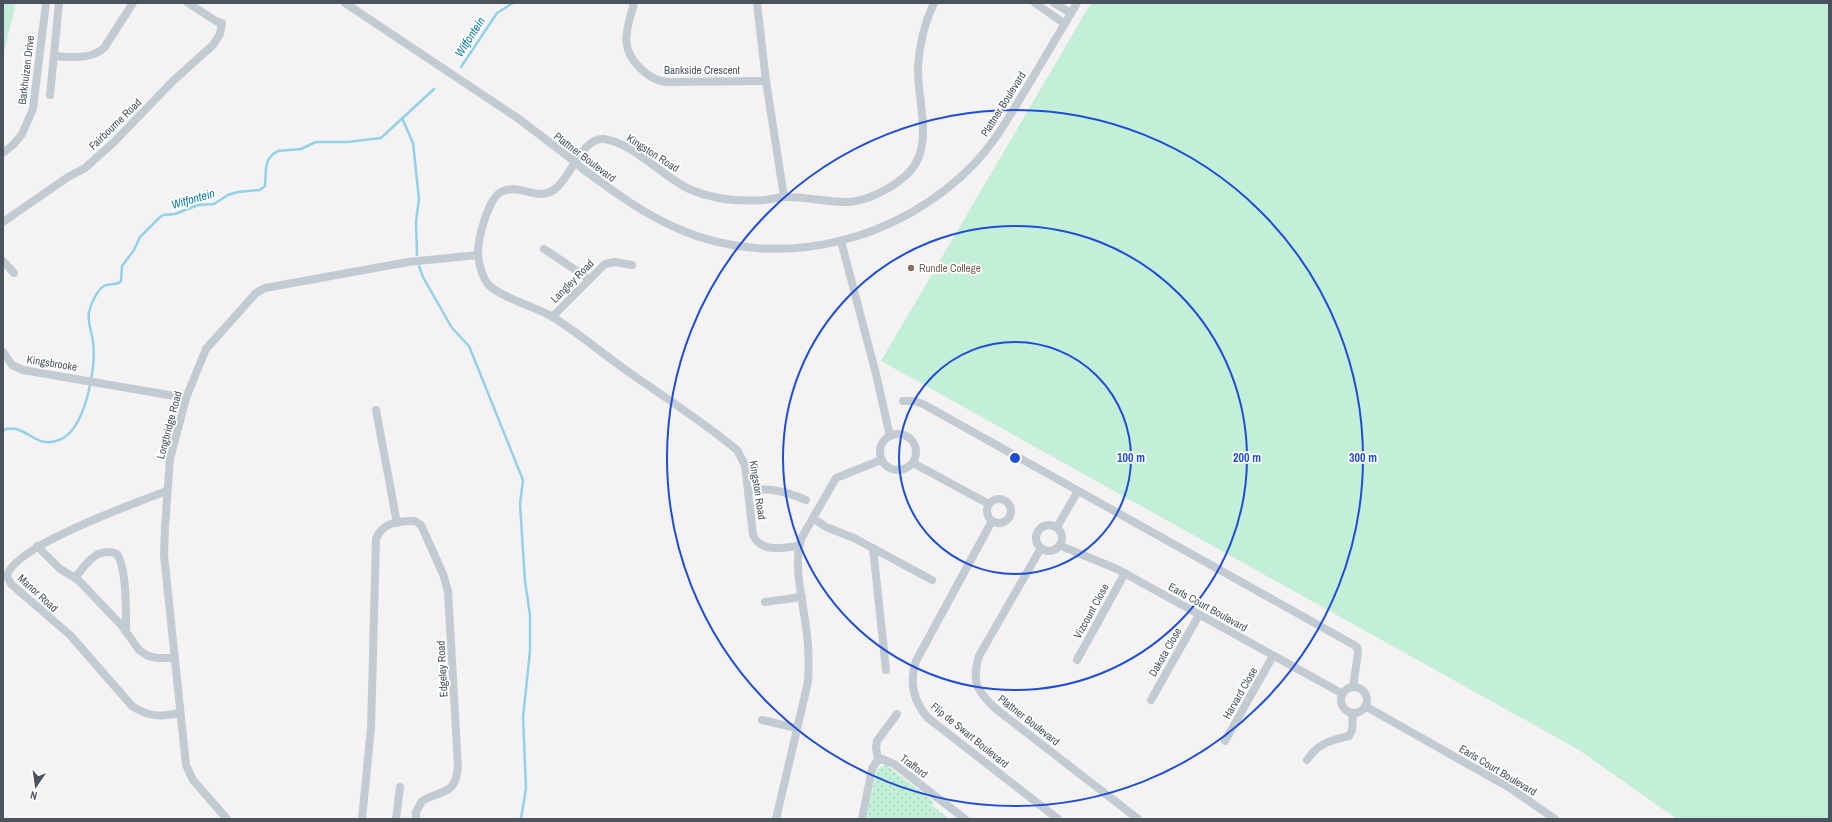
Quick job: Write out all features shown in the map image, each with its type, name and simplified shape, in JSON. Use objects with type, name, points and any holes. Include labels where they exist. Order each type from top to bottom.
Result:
[{"type":"street","name":"Barkhuizen Drive","points":[[3,153],[14,144],[22,134],[33,109],[46,3]]},
{"type":"street","points":[[50,95],[59,3]]},
{"type":"street","points":[[54,56],[79,57],[98,53],[104,48],[133,3]]},
{"type":"street","name":"Fairbourne Road","points":[[3,222],[68,177],[85,168],[113,143],[212,44],[220,34],[222,23],[216,21],[188,3]]},
{"type":"street","name":"Plattner Boulevard","points":[[345,3],[512,115],[646,214],[682,231],[711,241],[743,247],[769,249],[796,249],[841,241],[881,227],[912,212],[940,194],[969,169],[1000,133],[1077,3]]},
{"type":"street","name":"Bankside Crescent","points":[[634,3],[628,27],[626,42],[627,51],[634,62],[649,76],[658,81],[668,82],[766,81]]},
{"type":"street","points":[[757,3],[766,81],[784,197]]},
{"type":"street","name":"Kingston Road","points":[[798,546],[767,548],[761,546],[756,541],[753,535],[745,465],[737,450],[552,317],[495,290],[490,286],[483,275],[478,255],[488,209],[492,200],[501,192],[513,188],[538,195],[547,194],[556,189],[567,176],[581,152],[588,145],[599,139],[605,139],[625,147],[680,184],[710,198],[734,201],[766,200],[784,197],[850,202],[872,196],[904,177],[912,169],[920,154],[924,128],[918,70],[920,41],[926,19],[934,3]]},
{"type":"street","points":[[1034,3],[1064,24]]},
{"type":"street","points":[[1054,3],[1071,13]]},
{"type":"street","points":[[841,241],[876,374],[890,436]]},
{"type":"street","points":[[544,249],[589,279]]},
{"type":"street","name":"Longbridge Road","points":[[227,819],[188,772],[184,755],[164,555],[167,491],[173,445],[186,398],[206,349],[256,293],[265,288],[408,262],[478,255]]},
{"type":"street","points":[[3,261],[14,273]]},
{"type":"street","name":"Langley Road","points":[[552,317],[605,264],[615,262],[632,265]]},
{"type":"street","name":"Kingsbrooke","points":[[3,352],[7,359],[18,368],[186,398]]},
{"type":"street","points":[[903,401],[913,401],[923,404],[1354,645],[1357,647],[1358,653],[1353,687]]},
{"type":"street","points":[[376,410],[397,522]]},
{"type":"street","points":[[902,434],[912,440],[917,451],[910,467],[899,471],[888,468],[881,460],[880,449],[885,439],[890,436],[902,434]]},
{"type":"street","points":[[776,819],[796,728],[808,682],[809,670],[809,654],[798,546],[836,478],[881,460]]},
{"type":"street","points":[[913,463],[989,504]]},
{"type":"street","points":[[748,491],[764,489],[773,490],[806,500]]},
{"type":"street","name":"Manor Road","points":[[167,491],[74,529],[38,546],[11,568],[7,576],[11,584],[70,635],[132,706],[141,712],[154,716],[180,713]]},
{"type":"street","points":[[1057,527],[1078,491]]},
{"type":"street","points":[[995,500],[1003,500],[1010,508],[1010,516],[1004,522],[992,521],[988,515],[989,504],[995,500]]},
{"type":"street","points":[[813,518],[826,527],[854,538],[932,580]]},
{"type":"street","name":"Edgeley Road","points":[[362,819],[371,728],[376,539],[381,529],[390,524],[415,521],[421,525],[443,574],[449,600],[458,766],[457,778],[454,785],[448,791],[422,801],[416,812],[416,819]]},
{"type":"street","name":"Flip de Swart Boulevard","points":[[992,521],[916,661],[912,672],[912,685],[917,703],[928,718],[1058,819]]},
{"type":"street","points":[[1046,525],[1057,527],[1063,536],[1061,546],[1054,551],[1044,551],[1037,544],[1037,533],[1046,525]]},
{"type":"street","points":[[38,546],[60,569],[75,578],[126,631],[139,650],[148,656],[158,658],[174,658]]},
{"type":"street","name":"Earls Court Boulevard","points":[[1061,546],[1125,573],[1343,694]]},
{"type":"street","points":[[873,548],[886,670]]},
{"type":"street","name":"Plattner Boulevard","points":[[1040,548],[979,656],[974,672],[978,690],[996,709],[1138,819]]},
{"type":"street","points":[[75,578],[88,562],[100,552],[112,551],[117,554],[122,563],[126,600],[126,631]]},
{"type":"street","name":"Vizcount Close","points":[[1077,660],[1125,573]]},
{"type":"street","points":[[765,602],[802,597]]},
{"type":"street","name":"Dakota Close","points":[[1151,700],[1199,615]]},
{"type":"street","name":"Harvard Close","points":[[1225,740],[1273,656]]},
{"type":"street","points":[[1353,687],[1364,692],[1367,699],[1365,706],[1360,711],[1353,713],[1345,710],[1342,706],[1341,698],[1343,694],[1346,690],[1353,687]]},
{"type":"street","name":"Earls Court Boulevard","points":[[1365,706],[1510,788],[1555,819]]},
{"type":"street","points":[[1307,760],[1311,753],[1325,742],[1349,736],[1352,730],[1353,713]]},
{"type":"street","points":[[862,819],[872,769],[878,760],[876,747],[877,741],[898,714]]},
{"type":"street","points":[[762,720],[796,728]]},
{"type":"street","name":"Trafford","points":[[878,760],[886,760],[894,764],[965,819]]},
{"type":"street","points":[[396,819],[400,787]]},
{"type":"green space","points":[[3,3],[16,3],[3,56]]},
{"type":"green space","points":[[1091,3],[1829,3],[1829,819],[1677,819],[1579,750],[881,361]]},
{"type":"green space","points":[[885,764],[934,802],[932,805],[949,819],[866,819],[877,770]]},
{"type":"waterway","name":"Witfontein","points":[[461,67],[497,13],[513,3]]},
{"type":"waterway","name":"Witfontein","points":[[3,430],[18,430],[43,442],[50,442],[59,440],[68,434],[76,424],[87,397],[93,367],[94,353],[89,320],[91,305],[101,288],[121,281],[122,266],[134,250],[140,237],[160,217],[163,215],[175,214],[198,205],[214,204],[228,195],[238,192],[260,190],[265,186],[268,160],[278,151],[301,149],[316,142],[347,142],[381,138],[434,89]]},
{"type":"waterway","points":[[402,118],[413,143],[419,199],[416,221],[417,255]]},
{"type":"waterway","points":[[419,266],[423,277],[452,328],[469,346],[523,480],[520,504],[525,581],[530,615],[530,651],[523,717],[526,788],[521,819]]},
{"type":"place","name":"Rundle College","points":[[911,268]]}]
